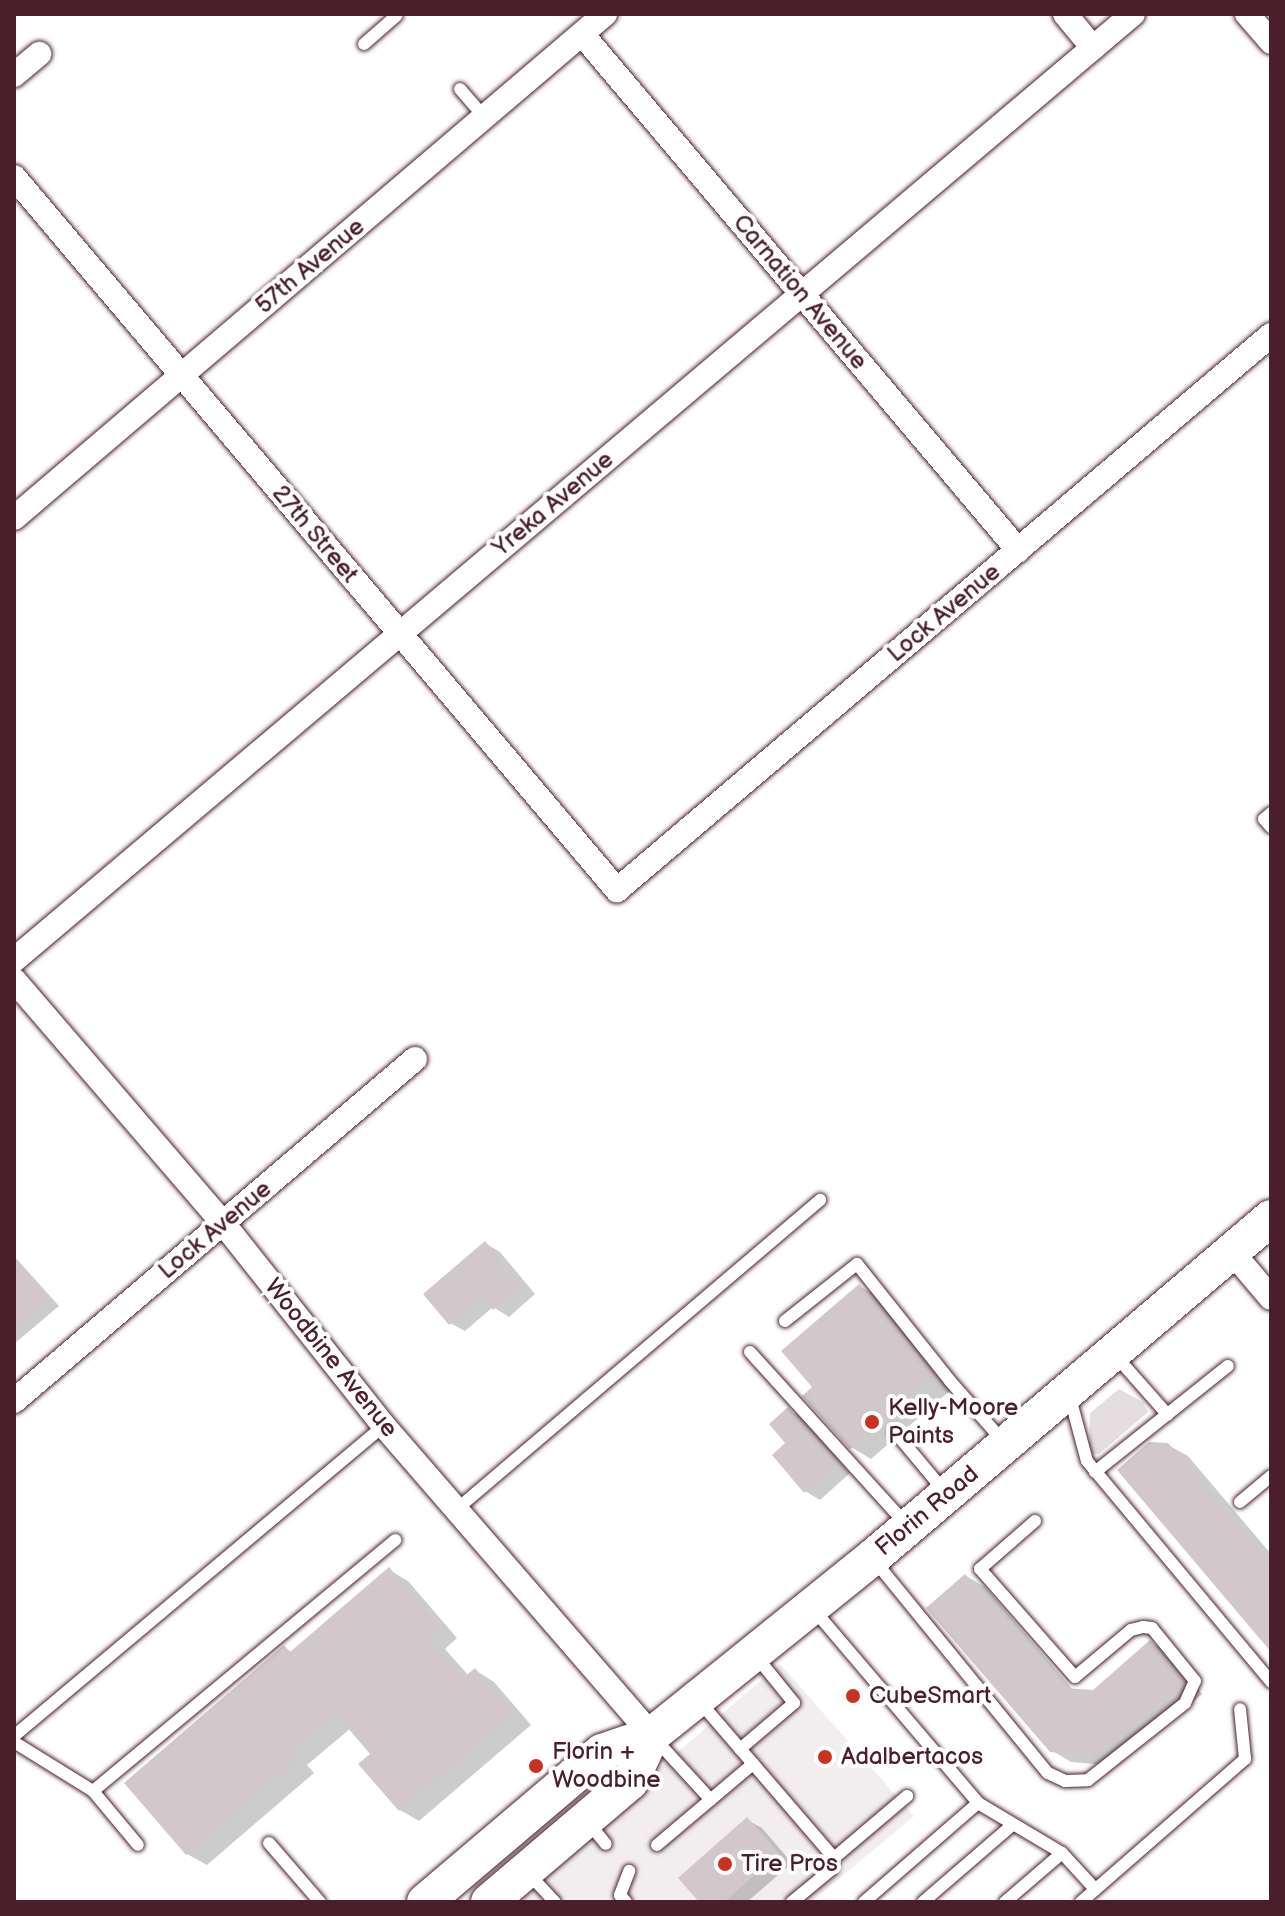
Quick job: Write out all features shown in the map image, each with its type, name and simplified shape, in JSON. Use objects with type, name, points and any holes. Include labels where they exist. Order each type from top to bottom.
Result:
[{"type":"main road","name":"Florin Road","points":[[429,1900],[602,1752],[652,1735],[872,1558],[1271,1218]]},
{"type":"main road","name":"Florin Road","points":[[489,1902],[526,1870],[596,1832],[630,1782],[652,1735]]},
{"type":"street","name":"57th Avenue","points":[[14,518],[605,14]]},
{"type":"street","points":[[1065,14],[1093,48]]},
{"type":"street","name":"Yreka Avenue","points":[[14,960],[1133,14]]},
{"type":"street","points":[[1247,14],[1271,42]]},
{"type":"street","name":"Carnation Avenue","points":[[582,34],[1018,550]]},
{"type":"street","points":[[14,75],[39,54]]},
{"type":"street","name":"27th Street","points":[[14,177],[617,890]]},
{"type":"street","name":"Lock Avenue","points":[[617,890],[1271,335]]},
{"type":"street","name":"Woodbine Avenue","points":[[14,980],[223,1223],[384,1426],[652,1735]]},
{"type":"street","name":"Lock Avenue","points":[[14,1401],[415,1059]]},
{"type":"street","points":[[1232,1252],[1271,1298]]},
{"type":"lane","points":[[364,44],[396,16]]},
{"type":"lane","points":[[460,89],[484,117]]},
{"type":"lane","points":[[1271,813],[1264,819],[1271,827]]},
{"type":"lane","points":[[457,1509],[820,1200]]},
{"type":"lane","points":[[785,1321],[857,1264],[950,1381],[1006,1444]]},
{"type":"lane","points":[[750,1352],[908,1527]]},
{"type":"lane","points":[[1113,1353],[1168,1415]]},
{"type":"lane","points":[[1095,1472],[1228,1366]]},
{"type":"lane","points":[[1068,1391],[1087,1461],[1271,1682]]},
{"type":"lane","points":[[138,1845],[93,1791],[14,1739],[384,1426]]},
{"type":"lane","points":[[895,1432],[947,1494]]},
{"type":"lane","points":[[1240,1502],[1271,1476]]},
{"type":"lane","points":[[872,1558],[1048,1773],[1065,1781],[1088,1780],[1185,1703],[1195,1681],[1152,1628],[1143,1627],[1131,1630],[1075,1677],[980,1569],[1035,1521]]},
{"type":"lane","points":[[93,1791],[395,1540]]},
{"type":"lane","points":[[811,1606],[978,1803],[1011,1826],[1062,1853],[1095,1889]]},
{"type":"lane","points":[[740,1749],[794,1703],[754,1653]]},
{"type":"lane","points":[[697,1699],[834,1858]]},
{"type":"lane","points":[[1081,1902],[1245,1759],[1240,1709]]},
{"type":"lane","points":[[652,1735],[711,1800]]},
{"type":"lane","points":[[657,1845],[753,1764]]},
{"type":"lane","points":[[792,1902],[832,1869],[834,1858],[907,1796]]},
{"type":"lane","points":[[864,1902],[978,1803]]},
{"type":"lane","points":[[923,1902],[1011,1826]]},
{"type":"lane","points":[[269,1843],[320,1902]]},
{"type":"lane","points":[[1005,1902],[1062,1853]]},
{"type":"lane","points":[[526,1870],[555,1902]]},
{"type":"lane","points":[[626,1902],[620,1895],[629,1871]]},
{"type":"shaded area","points":[[1119,1389],[1143,1402],[1148,1412],[1099,1454],[1093,1454],[1089,1451],[1090,1413]]},
{"type":"shaded area","points":[[780,1664],[914,1816],[811,1902],[504,1902]]},
{"type":"building","points":[[485,1241],[522,1285],[493,1310],[482,1297],[449,1325],[423,1294]]},
{"type":"building","points":[[14,1257],[51,1300],[14,1331]]},
{"type":"building","points":[[859,1284],[935,1376],[850,1449],[802,1396],[812,1387],[781,1351]]},
{"type":"building","points":[[788,1407],[837,1464],[804,1493],[772,1455],[785,1443],[769,1424]]},
{"type":"building","points":[[1149,1442],[1168,1443],[1271,1563],[1271,1652],[1117,1470]]},
{"type":"building","points":[[389,1567],[439,1627],[427,1637],[463,1678],[475,1668],[513,1713],[399,1811],[358,1764],[370,1754],[336,1714],[289,1753],[296,1761],[186,1855],[124,1783],[284,1645],[290,1652]]},
{"type":"building","points":[[965,1574],[1064,1688],[1093,1690],[1150,1640],[1184,1682],[1097,1756],[1050,1752],[926,1608]]},
{"type":"building","points":[[747,1817],[779,1854],[724,1902],[699,1902],[678,1878]]},
{"type":"place","name":"Kelly-Moore Paints","points":[[872,1422]]},
{"type":"place","name":"CubeSmart","points":[[853,1696]]},
{"type":"place","name":"Adalbertacos","points":[[825,1757]]},
{"type":"place","name":"Florin + Woodbine","points":[[536,1766]]},
{"type":"place","name":"Tire Pros","points":[[725,1864]]}]
